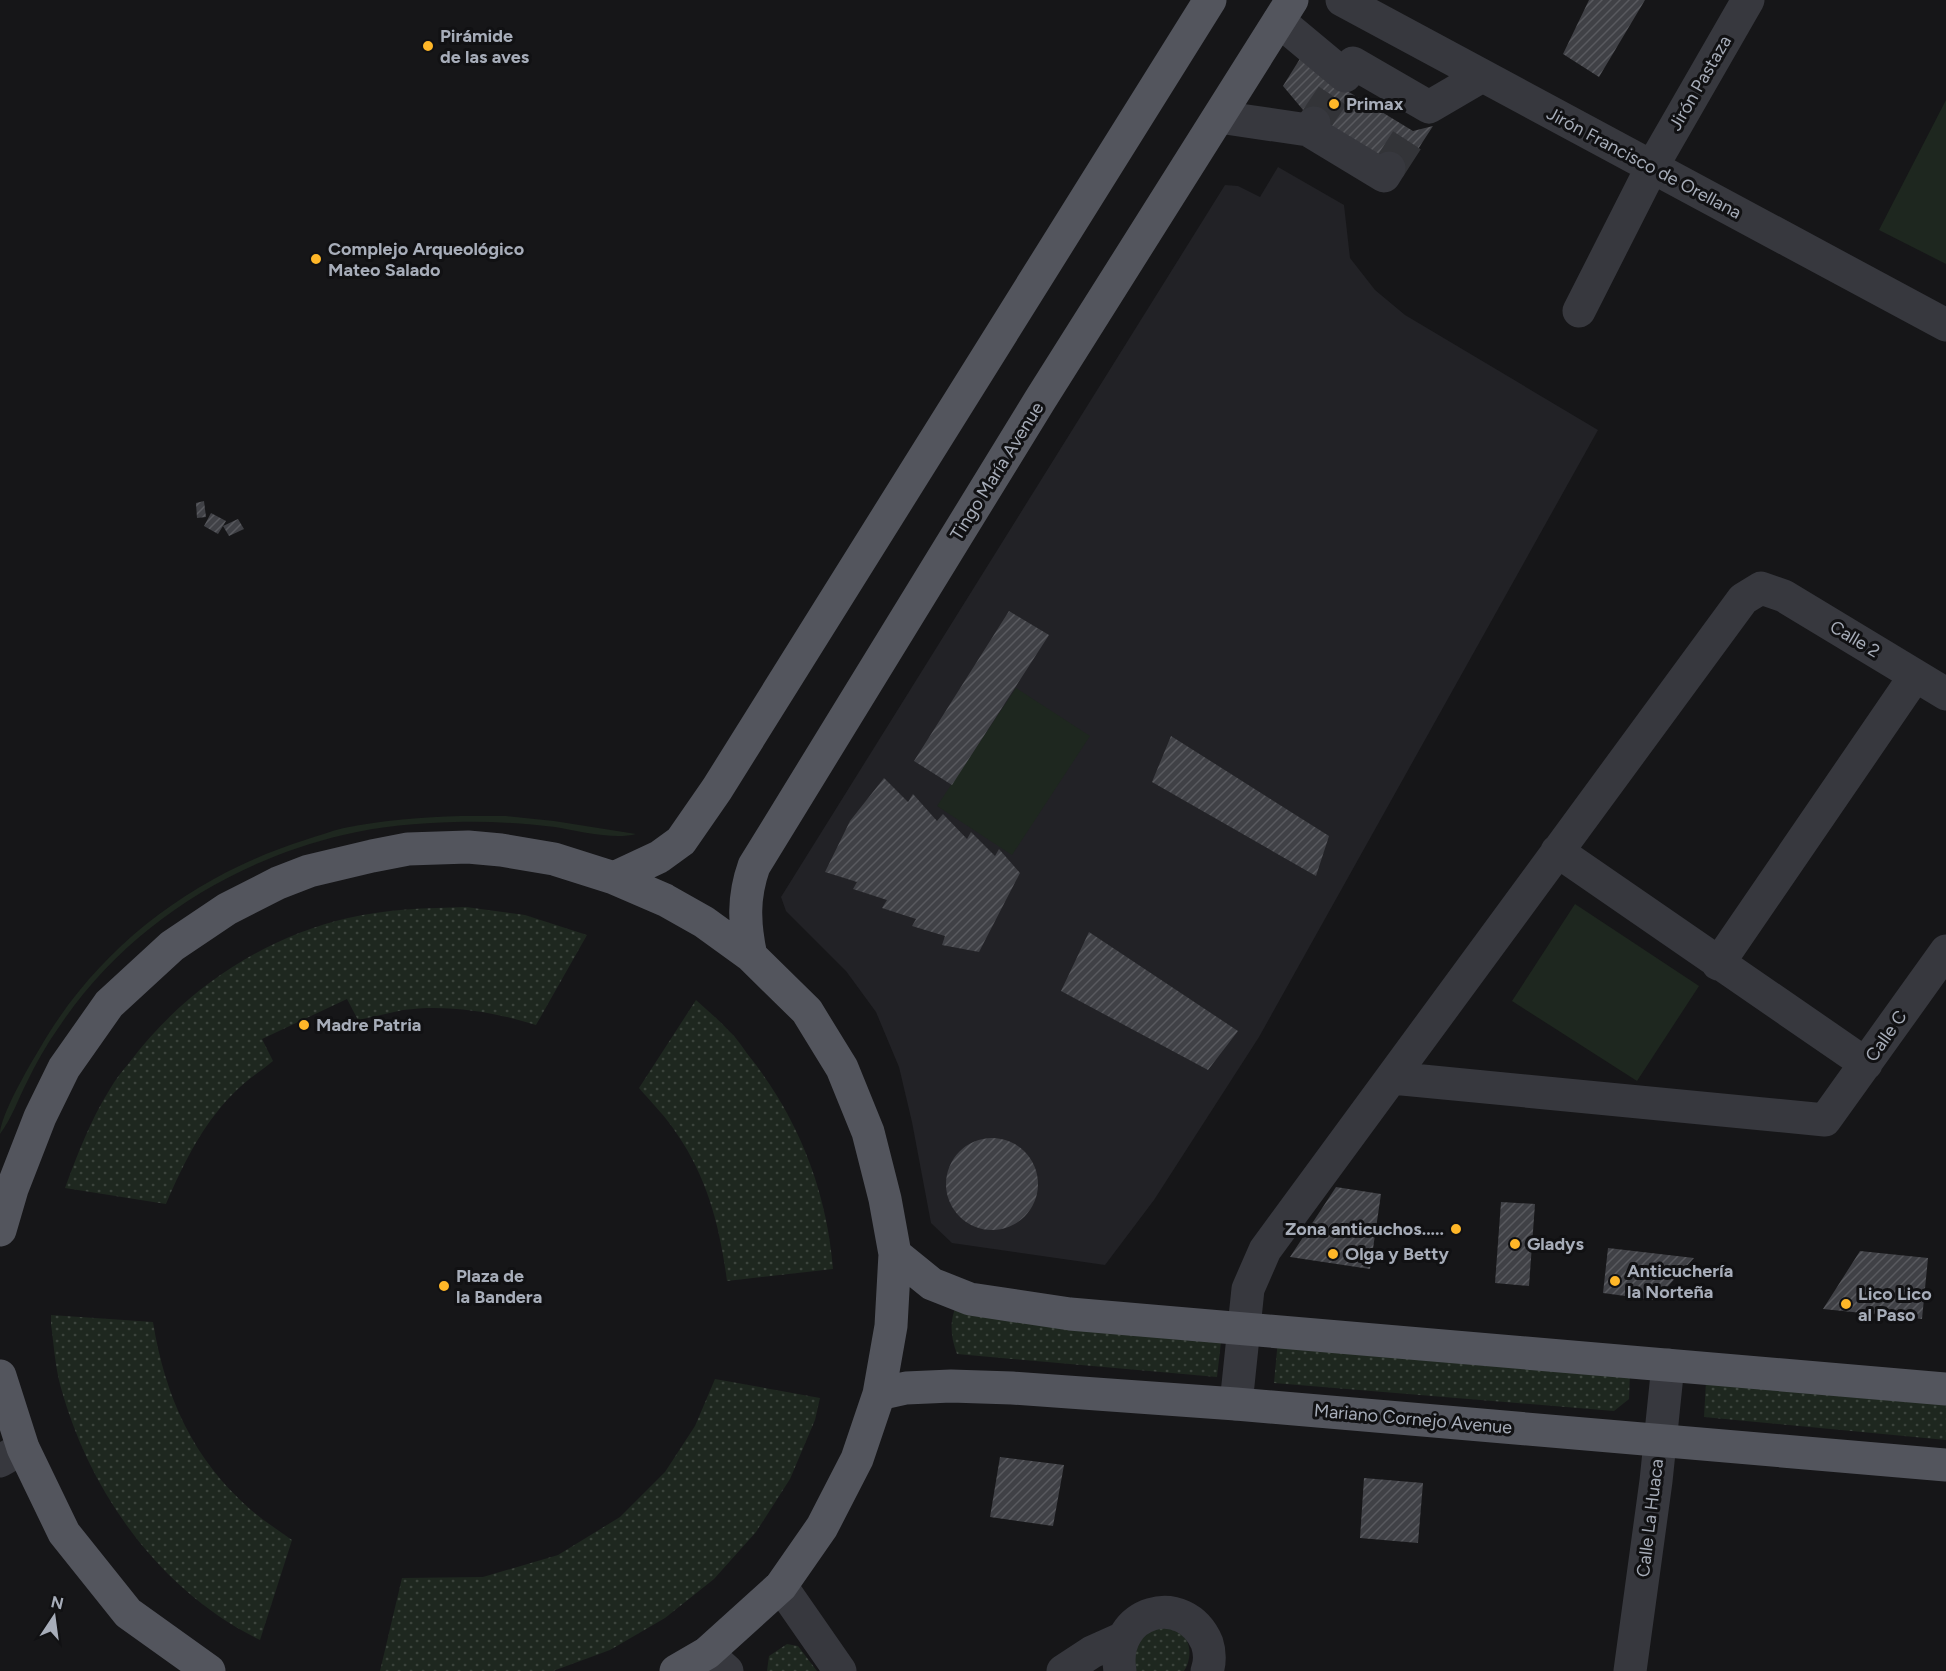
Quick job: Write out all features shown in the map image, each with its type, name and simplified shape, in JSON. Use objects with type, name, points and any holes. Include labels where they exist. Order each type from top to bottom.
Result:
[{"type":"main road","points":[[614,878],[658,857],[681,841],[717,789],[1210,0]]},
{"type":"main road","name":"Tingo María Avenue","points":[[751,956],[746,932],[746,913],[747,887],[754,866],[1040,400],[1286,10]]},
{"type":"main road","points":[[0,1230],[28,1144],[40,1117],[64,1068],[109,1004],[172,946],[227,909],[278,884],[309,871],[408,849],[468,847],[501,849],[554,859],[614,878],[665,900],[704,922],[751,956],[807,1011],[842,1068],[868,1132],[885,1199],[895,1254],[891,1326],[879,1394],[857,1459],[822,1527],[781,1586],[717,1662],[676,1671]]},
{"type":"main road","points":[[0,1166],[28,1144]]},
{"type":"main road","points":[[895,1254],[932,1284],[970,1299],[1070,1314],[1946,1389]]},
{"type":"main road","points":[[0,1376],[11,1455],[64,1533],[128,1613],[209,1671]]},
{"type":"main road","name":"Mariano Cornejo Avenue","points":[[879,1394],[906,1388],[951,1386],[1236,1404],[1946,1465]]},
{"type":"street","name":"Jirón Pastaza","points":[[1579,311],[1652,167],[1748,0]]},
{"type":"street","name":"Jirón Francisco de Orellana","points":[[1348,4],[1946,325]]},
{"type":"street","points":[[1345,75],[1348,4]]},
{"type":"street","points":[[1286,10],[1345,75],[1421,119],[1482,76]]},
{"type":"street","points":[[1219,117],[1311,126],[1384,176],[1389,168]]},
{"type":"street","name":"Calle 2","points":[[1557,851],[1743,599],[1761,588],[1784,596],[1946,694]]},
{"type":"street","points":[[1718,964],[1915,676]]},
{"type":"street","points":[[1236,1404],[1248,1289],[1265,1250],[1557,851],[1866,1064]]},
{"type":"street","name":"Calle C","points":[[1392,1078],[1826,1120],[1946,951]]},
{"type":"street","name":"Calle La Huaca","points":[[1630,1671],[1668,1365]]},
{"type":"street","points":[[781,1586],[840,1671]]},
{"type":"street","points":[[1063,1671],[1113,1655],[1127,1630],[1140,1618],[1156,1612],[1173,1613],[1190,1620],[1202,1632],[1209,1648],[1210,1669]]},
{"type":"shaded area","points":[[1946,100],[1946,264],[1879,230]]},
{"type":"shaded area","points":[[1278,167],[1344,205],[1350,258],[1375,290],[1405,315],[1598,430],[1259,1037],[1154,1200],[1105,1265],[952,1243],[931,1223],[899,1067],[876,1012],[846,971],[786,911],[781,897],[1225,185],[1238,186],[1260,197]]},
{"type":"shaded area","points":[[1016,688],[1090,736],[1012,855],[937,806]]},
{"type":"shaded area","points":[[506,816],[636,834],[617,836],[505,823],[413,824],[343,835],[301,847],[260,863],[220,882],[183,904],[147,930],[115,959],[85,992],[55,1033],[0,1134],[1,1126],[16,1091],[63,1011],[120,947],[153,919],[225,873],[305,840],[359,825],[417,818]]},
{"type":"shaded area","points":[[1575,904],[1699,986],[1637,1081],[1512,1001]]},
{"type":"shaded area","points":[[466,907],[525,915],[587,935],[536,1025],[471,1010],[437,1008],[403,1010],[358,1020],[347,999],[262,1039],[273,1061],[240,1087],[216,1113],[188,1157],[166,1204],[65,1188],[90,1125],[119,1076],[150,1037],[173,1013],[226,971],[285,939],[348,918],[392,911]]},
{"type":"shaded area","points":[[696,1000],[737,1040],[766,1079],[796,1130],[817,1183],[830,1240],[833,1269],[727,1281],[721,1242],[711,1204],[697,1168],[673,1128],[639,1088]]},
{"type":"shaded area","points":[[959,1298],[1224,1316],[1217,1377],[957,1354],[952,1326]]},
{"type":"shaded area","points":[[51,1315],[153,1322],[165,1376],[185,1425],[198,1448],[231,1490],[256,1514],[292,1540],[260,1640],[224,1619],[191,1595],[134,1535],[110,1501],[90,1465],[61,1388]]},
{"type":"shaded area","points":[[1279,1328],[1630,1372],[1629,1399],[1614,1411],[1274,1383]]},
{"type":"shaded area","points":[[1707,1363],[1946,1382],[1946,1440],[1704,1417]]},
{"type":"shaded area","points":[[715,1379],[820,1398],[815,1420],[790,1479],[756,1532],[714,1579],[665,1618],[610,1650],[553,1671],[380,1671],[402,1578],[483,1577],[558,1555],[620,1517],[665,1472],[695,1426]]},
{"type":"shaded area","points":[[1160,1625],[1183,1635],[1189,1650],[1187,1666],[1184,1671],[1135,1671],[1135,1638]]},
{"type":"shaded area","points":[[787,1644],[798,1646],[817,1671],[767,1671],[769,1656]]},
{"type":"building","points":[[1589,0],[1645,0],[1599,77],[1563,54]]},
{"type":"building","name":"Primax","points":[[1306,49],[1339,86],[1413,131],[1433,126],[1409,163],[1389,168],[1314,123],[1283,86]]},
{"type":"building","points":[[204,501],[206,517],[197,518],[196,503]]},
{"type":"building","points":[[211,513],[226,521],[218,534],[204,526]]},
{"type":"building","points":[[238,519],[244,529],[229,536],[223,526]]},
{"type":"building","points":[[1009,611],[1049,635],[952,785],[914,761]]},
{"type":"building","points":[[1171,736],[1329,836],[1316,876],[1152,782]]},
{"type":"building","points":[[884,778],[908,802],[913,794],[937,821],[943,814],[967,839],[971,832],[995,856],[999,849],[1020,873],[979,952],[942,945],[945,936],[912,926],[916,919],[882,908],[887,900],[853,889],[857,882],[825,872],[850,821]]},
{"type":"building","points":[[1089,932],[1238,1031],[1208,1070],[1061,991]]},
{"type":"building","points":[[992,1138],[1010,1142],[1024,1152],[1034,1166],[1038,1184],[1034,1202],[1024,1216],[1010,1226],[992,1230],[974,1226],[960,1216],[950,1202],[946,1184],[950,1166],[960,1152],[974,1142]]},
{"type":"building","points":[[1336,1187],[1381,1194],[1370,1269],[1290,1257]]},
{"type":"building","name":"Gladys","points":[[1501,1202],[1535,1204],[1529,1286],[1495,1283]]},
{"type":"building","points":[[1608,1248],[1694,1258],[1655,1300],[1603,1293]]},
{"type":"building","points":[[1860,1251],[1928,1258],[1922,1319],[1823,1309]]},
{"type":"building","points":[[1000,1457],[1064,1465],[1053,1526],[990,1517]]},
{"type":"building","points":[[1364,1478],[1423,1483],[1418,1543],[1360,1538]]},
{"type":"tunnel","points":[[1314,123],[1339,86]]},
{"type":"tunnel","points":[[1389,168],[1413,131]]},
{"type":"place","name":"Pirámide de las aves","points":[[428,46]]},
{"type":"place","name":"Primax","points":[[1334,104]]},
{"type":"place","name":"Complejo Arqueológico Mateo Salado","points":[[316,259]]},
{"type":"place","name":"Madre Patria","points":[[304,1025]]},
{"type":"place","name":"Zona anticuchos.....","points":[[1456,1229]]},
{"type":"place","name":"Gladys","points":[[1515,1244]]},
{"type":"place","name":"Olga y Betty","points":[[1333,1254]]},
{"type":"place","name":"Anticuchería la Norteña","points":[[1615,1281]]},
{"type":"place","name":"Plaza de la Bandera","points":[[444,1286]]},
{"type":"place","name":"Lico Lico al Paso","points":[[1846,1304]]}]
